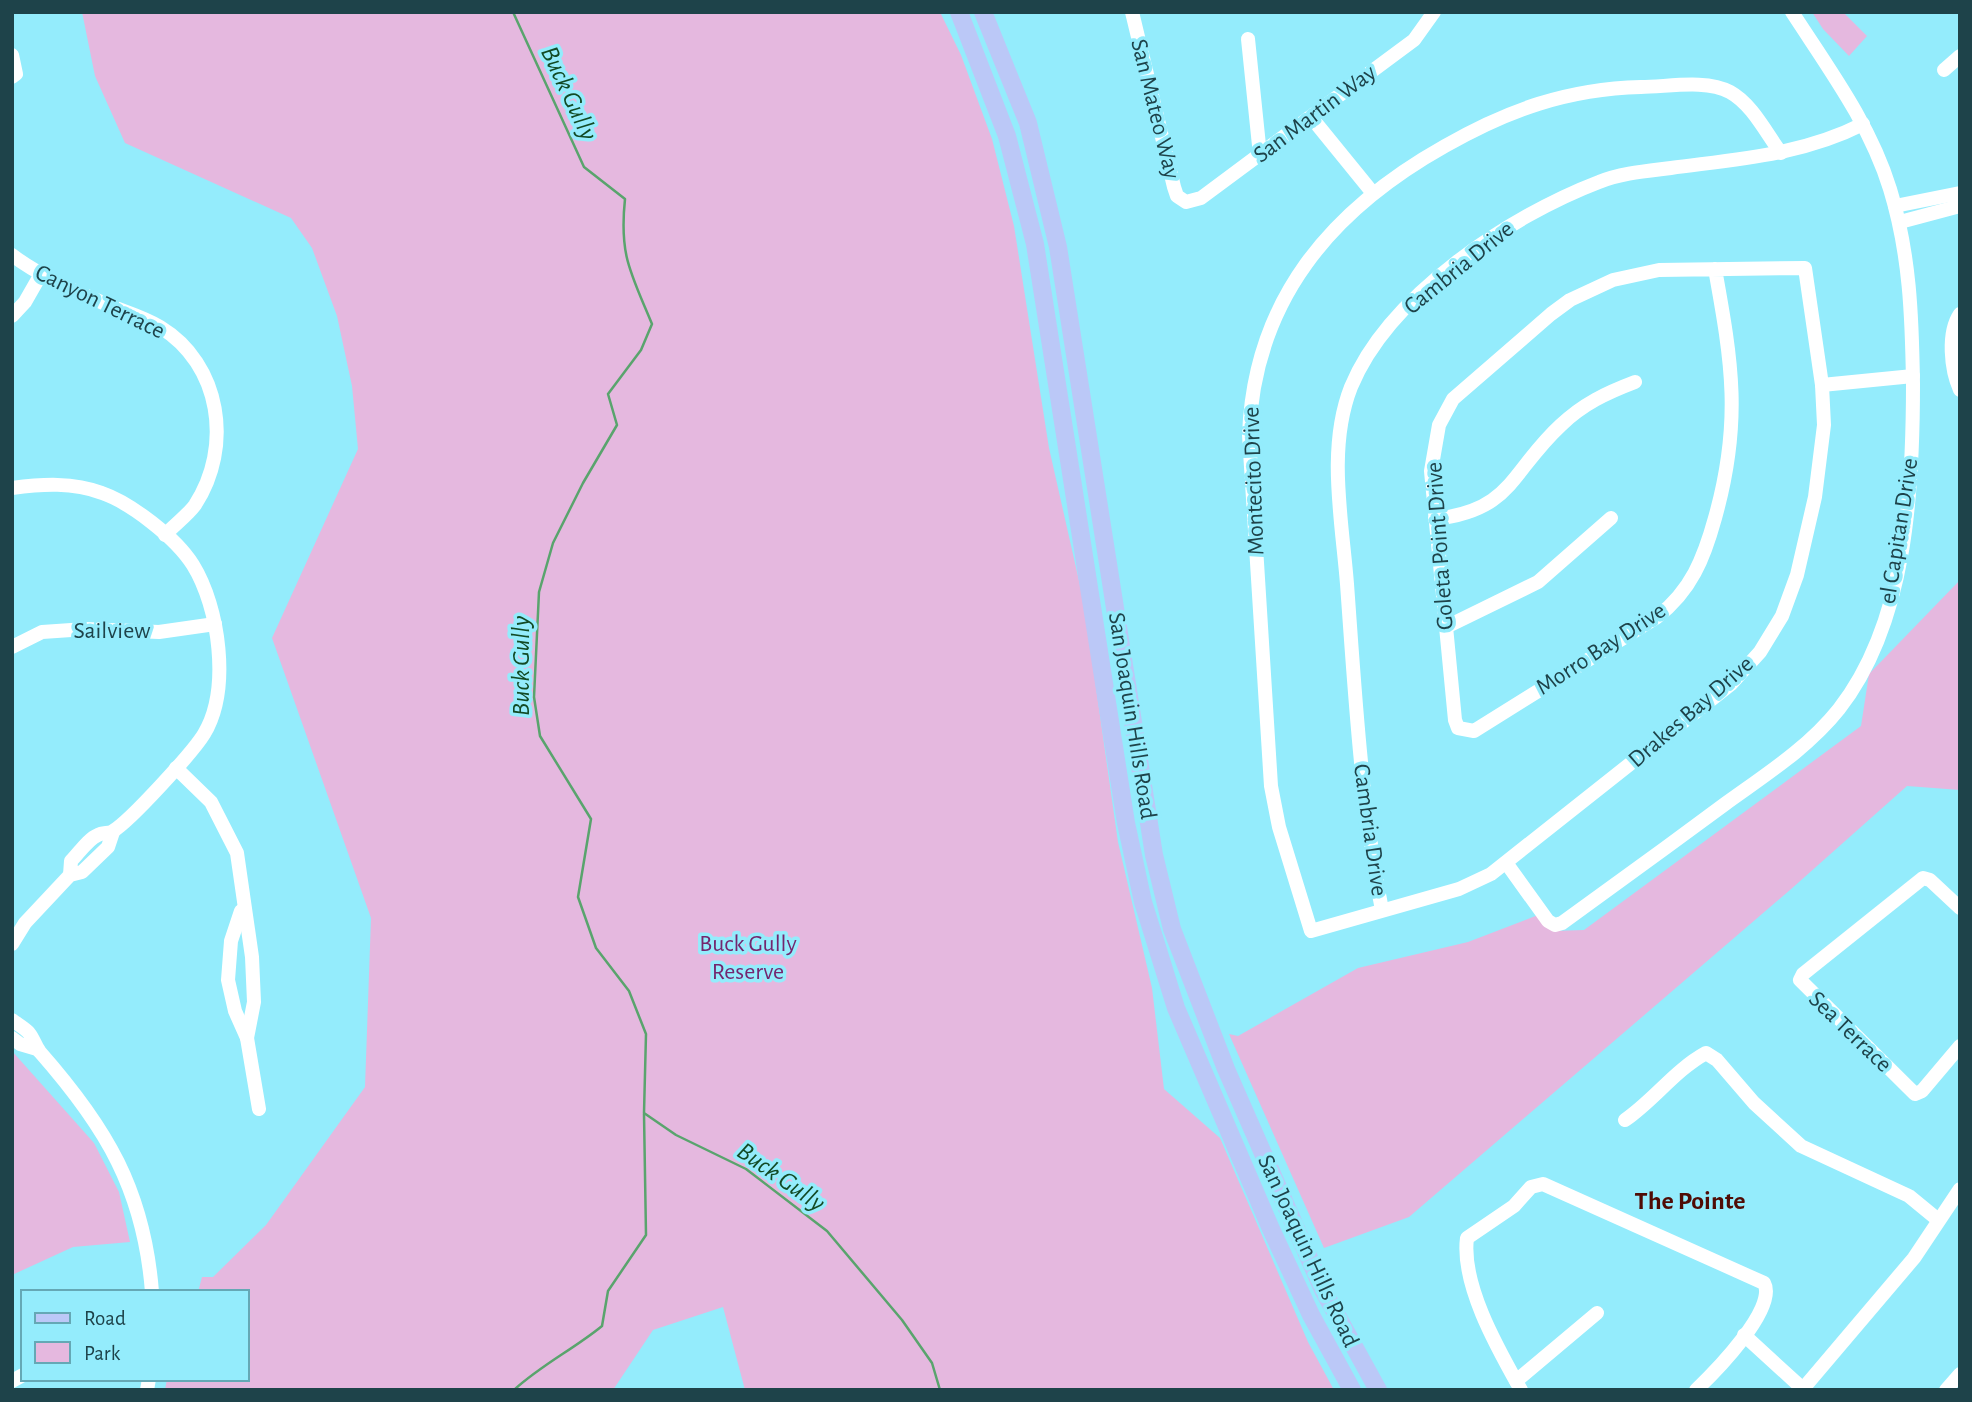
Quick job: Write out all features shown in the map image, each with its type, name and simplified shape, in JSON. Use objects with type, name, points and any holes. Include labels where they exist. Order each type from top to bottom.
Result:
[{"type":"main road","name":"San Joaquin Hills Road","points":[[959,12],[1007,136],[1035,244],[1126,823],[1143,902],[1176,1008],[1271,1229],[1311,1315],[1352,1390]]},
{"type":"main road","name":"San Joaquin Hills Road","points":[[983,12],[1028,123],[1058,247],[1154,855],[1172,929],[1194,993],[1289,1218],[1323,1290],[1378,1390]]},
{"type":"street","name":"San Mateo Way","points":[[1132,12],[1174,187],[1177,196],[1186,202]]},
{"type":"street","name":"San Martin Way","points":[[1186,202],[1201,198],[1414,40],[1434,12]]},
{"type":"street","name":"el Capitan Drive","points":[[1507,864],[1548,921],[1555,925],[1562,923],[1788,758],[1819,731],[1854,687],[1883,624],[1906,521],[1912,465],[1912,302],[1900,222],[1882,166],[1863,124],[1792,12]]},
{"type":"street","points":[[1248,39],[1260,155]]},
{"type":"street","points":[[12,55],[16,74],[12,77]]},
{"type":"street","points":[[1944,70],[1960,56]]},
{"type":"street","name":"Montecito Drive","points":[[1311,930],[1279,827],[1271,786],[1249,435],[1250,407],[1261,353],[1287,293],[1319,246],[1372,192],[1419,160],[1500,116],[1546,99],[1603,89],[1706,86],[1723,89],[1740,99],[1781,153]]},
{"type":"street","points":[[1311,117],[1372,192]]},
{"type":"street","name":"Cambria Drive","points":[[1382,911],[1365,814],[1359,760],[1338,457],[1345,404],[1359,370],[1387,331],[1432,284],[1519,219],[1546,203],[1602,180],[1634,173],[1781,153],[1825,142],[1863,124]]},
{"type":"street","points":[[1895,206],[1960,193]]},
{"type":"street","points":[[1900,222],[1960,206]]},
{"type":"street","name":"Canyon Terrace","points":[[12,255],[41,274],[161,327],[180,343],[207,377],[217,420],[216,460],[194,505],[165,535]]},
{"type":"street","name":"Goleta Point Drive","points":[[1482,726],[1466,731],[1458,728],[1455,720],[1431,471],[1434,442],[1447,409],[1465,386],[1551,314],[1591,289],[1647,272],[1715,268],[1805,268]]},
{"type":"street","name":"Morro Bay Drive","points":[[1482,726],[1657,617],[1682,594],[1694,577],[1708,545],[1725,482],[1733,428],[1731,355],[1715,268]]},
{"type":"street","name":"Drakes Bay Drive","points":[[1311,930],[1459,888],[1507,864],[1731,684],[1773,634],[1791,596],[1815,497],[1824,425],[1822,385],[1805,268]]},
{"type":"street","points":[[12,316],[26,302],[41,274]]},
{"type":"street","points":[[1960,313],[1953,332],[1954,368],[1960,390]]},
{"type":"street","points":[[1822,385],[1913,376]]},
{"type":"street","points":[[1435,519],[1474,512],[1494,501],[1547,439],[1575,413],[1595,397],[1635,382]]},
{"type":"street","points":[[12,488],[64,484],[102,493],[136,511],[165,535],[192,563],[215,624],[220,657],[216,696],[205,733],[176,768],[105,833],[108,847],[82,872],[70,875],[25,923],[12,944]]},
{"type":"street","points":[[1446,627],[1538,582],[1611,518]]},
{"type":"street","name":"Sailview","points":[[12,647],[42,632],[86,629],[159,632],[215,624]]},
{"type":"street","points":[[176,768],[211,802],[237,853],[251,957],[254,1002],[247,1038]]},
{"type":"street","name":"Sea Terrace","points":[[1960,908],[1930,880],[1923,878],[1803,974],[1800,980],[1915,1094],[1922,1091],[1960,1046]]},
{"type":"street","points":[[243,906],[231,941],[228,980],[235,1011],[247,1038],[259,1109]]},
{"type":"street","points":[[12,1020],[29,1033],[37,1049],[87,1107],[111,1147],[130,1187],[143,1226],[152,1290]]},
{"type":"street","points":[[12,1038],[20,1044],[37,1049]]},
{"type":"street","points":[[1625,1120],[1647,1104],[1691,1061],[1706,1053],[1717,1060],[1754,1103],[1801,1146],[1909,1196],[1937,1219]]},
{"type":"street","points":[[1597,1313],[1519,1385],[1482,1313],[1465,1254],[1467,1238],[1514,1206],[1531,1188],[1543,1184],[1764,1283],[1768,1290],[1767,1302],[1744,1335],[1696,1390]]},
{"type":"street","points":[[1744,1335],[1803,1389],[1914,1258],[1937,1219],[1960,1189]]},
{"type":"street","points":[[1946,1390],[1960,1374]]},
{"type":"green space","name":"Buck Gully Reserve","points":[[82,12],[940,12],[961,55],[992,139],[1014,226],[1049,448],[1084,603],[1118,842],[1152,988],[1164,1089],[1220,1138],[1308,1342],[1334,1390],[745,1390],[723,1307],[653,1330],[613,1390],[165,1390],[167,1381],[248,1381],[248,1290],[199,1290],[202,1277],[213,1277],[266,1225],[365,1087],[371,918],[272,638],[358,449],[352,386],[337,316],[312,248],[291,218],[125,143],[95,76]]},
{"type":"green space","points":[[1812,12],[1843,12],[1867,36],[1849,56],[1823,29]]},
{"type":"green space","points":[[1960,580],[1960,790],[1907,786],[1409,1217],[1324,1248],[1229,1034],[1238,1036],[1358,968],[1468,942],[1538,915],[1553,931],[1584,930],[1861,726],[1869,674]]},
{"type":"green space","points":[[12,1051],[94,1143],[119,1192],[130,1242],[73,1247],[12,1275]]},
{"type":"waterway","name":"Buck Gully","points":[[513,12],[584,167],[625,199],[624,235],[628,264],[652,324],[641,350],[608,394],[617,425],[583,483],[553,543],[539,592],[534,697],[540,736],[591,819],[578,897],[596,948],[629,991],[646,1034],[644,1113],[676,1135],[746,1169],[827,1231],[902,1320],[932,1363],[940,1390]]},
{"type":"waterway","points":[[514,1390],[602,1326],[608,1291],[646,1235],[644,1114]]},
{"type":"district","name":"The Pointe","points":[[1690,1201]]}]
